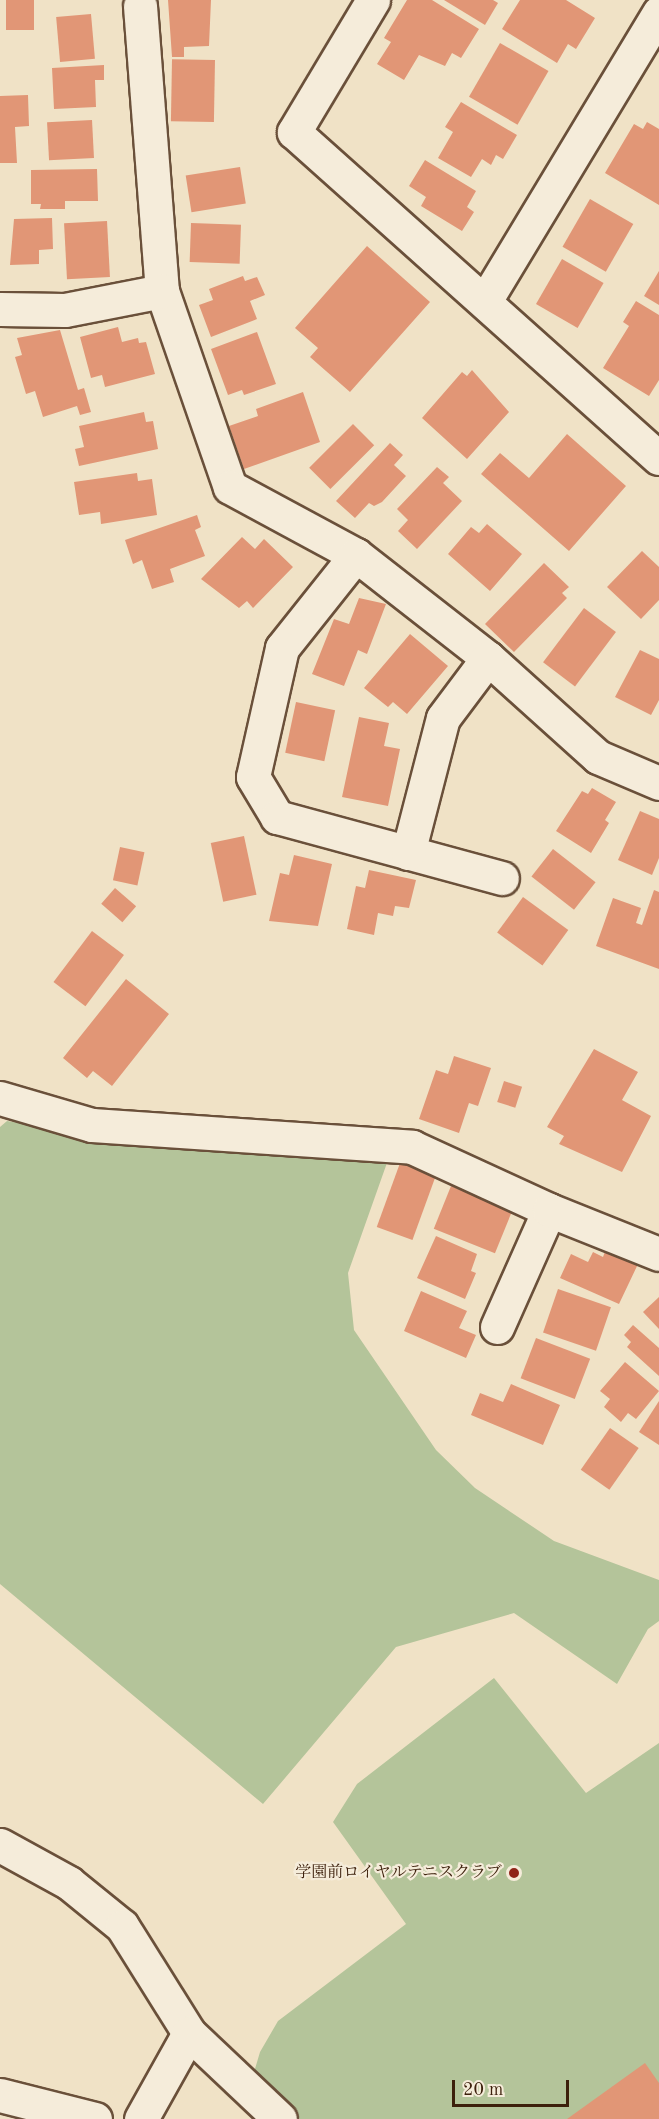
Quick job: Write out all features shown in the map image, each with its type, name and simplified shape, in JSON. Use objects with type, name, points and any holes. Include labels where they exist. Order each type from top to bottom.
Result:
[{"type":"street","points":[[373,0],[294,132],[485,300],[659,458]]},
{"type":"street","points":[[140,6],[162,291],[230,487],[356,555],[488,658],[598,758],[659,783]]},
{"type":"street","points":[[485,300],[659,12]]},
{"type":"street","points":[[0,309],[65,310],[162,291]]},
{"type":"street","points":[[356,555],[282,648],[253,777],[277,817],[502,878]]},
{"type":"street","points":[[408,853],[443,718],[488,658]]},
{"type":"street","points":[[0,1098],[92,1125],[412,1147],[549,1210],[659,1254]]},
{"type":"street","points":[[497,1327],[549,1210]]},
{"type":"street","points":[[0,1845],[69,1883],[122,1926],[189,2033],[280,2119]]},
{"type":"street","points":[[141,2119],[189,2033]]},
{"type":"street","points":[[0,2095],[95,2119]]},
{"type":"green space","points":[[7,1121],[112,1138],[388,1160],[348,1273],[354,1330],[436,1450],[475,1488],[554,1541],[659,1580],[659,1621],[648,1629],[617,1684],[514,1613],[396,1647],[263,1804],[0,1584],[0,1127]]},
{"type":"green space","name":"学園前ロイヤルテニスクラブ","points":[[494,1678],[586,1793],[659,1743],[659,2119],[300,2119],[252,2079],[260,2052],[278,2021],[406,1924],[333,1822],[357,1784]]},
{"type":"building","points":[[6,0],[34,0],[34,30],[6,30]]},
{"type":"building","points":[[168,0],[211,0],[209,46],[184,47],[184,57],[172,57]]},
{"type":"building","points":[[407,0],[432,0],[479,29],[461,58],[452,53],[445,66],[419,55],[404,80],[377,64],[391,42],[384,38]]},
{"type":"building","points":[[444,0],[493,0],[498,3],[485,25]]},
{"type":"building","points":[[520,0],[566,0],[595,18],[576,49],[568,44],[557,63],[502,29]]},
{"type":"building","points":[[91,14],[95,59],[60,62],[56,17]]},
{"type":"building","points":[[500,43],[548,71],[517,125],[469,97]]},
{"type":"building","points":[[172,59],[215,60],[214,122],[171,121]]},
{"type":"building","points":[[104,65],[104,80],[95,80],[96,107],[54,109],[52,68]]},
{"type":"building","points":[[28,95],[29,126],[15,127],[17,163],[0,163],[0,96]]},
{"type":"building","points":[[461,102],[517,135],[503,159],[496,155],[491,165],[482,159],[471,177],[438,158],[453,132],[445,127]]},
{"type":"building","points":[[92,120],[94,158],[49,160],[47,122]]},
{"type":"building","points":[[647,122],[659,129],[659,205],[605,173],[634,124],[643,129]]},
{"type":"building","points":[[425,160],[476,191],[467,207],[474,212],[462,231],[421,206],[426,197],[409,186]]},
{"type":"building","points":[[240,167],[246,204],[191,212],[186,176]]},
{"type":"building","points":[[97,169],[98,201],[65,201],[65,209],[40,209],[41,204],[31,204],[31,170]]},
{"type":"building","points":[[590,199],[633,224],[606,272],[562,247]]},
{"type":"building","points":[[52,218],[53,249],[39,250],[39,264],[10,265],[14,219]]},
{"type":"building","points":[[107,221],[110,277],[67,279],[64,223]]},
{"type":"building","points":[[191,223],[241,225],[240,264],[190,262]]},
{"type":"building","points":[[367,246],[430,302],[350,392],[310,357],[318,348],[295,328]]},
{"type":"building","points":[[562,259],[604,283],[578,328],[536,304]]},
{"type":"building","points":[[659,271],[659,305],[644,296]]},
{"type":"building","points":[[243,276],[245,281],[257,277],[265,295],[250,301],[257,319],[211,337],[199,305],[213,300],[209,289]]},
{"type":"building","points":[[636,301],[659,315],[659,380],[649,396],[603,368],[629,326],[623,322]]},
{"type":"building","points":[[118,327],[122,342],[138,338],[139,343],[146,342],[155,374],[105,387],[102,375],[91,378],[80,337]]},
{"type":"building","points":[[60,330],[78,390],[84,388],[91,412],[80,415],[77,406],[43,417],[35,391],[26,394],[15,357],[22,355],[17,338]]},
{"type":"building","points":[[257,332],[276,384],[244,395],[242,390],[228,395],[211,349]]},
{"type":"building","points":[[472,370],[509,412],[467,459],[422,418],[462,372],[467,376]]},
{"type":"building","points":[[303,392],[320,442],[244,469],[229,426],[258,416],[256,409]]},
{"type":"building","points":[[144,412],[146,422],[153,421],[158,449],[79,466],[75,449],[84,447],[79,426]]},
{"type":"building","points":[[353,424],[374,445],[330,489],[309,468]]},
{"type":"building","points":[[567,434],[626,486],[569,551],[481,474],[500,453],[529,478]]},
{"type":"building","points":[[390,443],[403,455],[394,465],[406,476],[382,502],[374,506],[369,503],[355,518],[336,501]]},
{"type":"building","points":[[437,467],[449,477],[443,483],[462,501],[417,549],[398,531],[408,520],[397,509]]},
{"type":"building","points":[[137,473],[138,481],[152,479],[157,515],[101,524],[100,512],[79,515],[74,482]]},
{"type":"building","points":[[197,515],[201,527],[195,530],[205,556],[170,569],[174,582],[152,589],[142,560],[133,564],[125,540]]},
{"type":"building","points":[[487,524],[522,554],[490,591],[448,554],[471,527],[479,533]]},
{"type":"building","points":[[242,537],[255,549],[264,539],[293,567],[253,608],[247,601],[239,608],[201,579]]},
{"type":"building","points":[[642,551],[659,567],[659,600],[641,619],[607,587]]},
{"type":"building","points":[[544,563],[569,587],[562,593],[567,598],[514,652],[485,624]]},
{"type":"building","points":[[359,598],[386,604],[367,654],[358,650],[344,686],[312,674],[334,619],[349,624]]},
{"type":"building","points":[[584,608],[616,632],[575,686],[543,662]]},
{"type":"building","points":[[410,634],[448,666],[407,714],[393,702],[388,707],[364,688]]},
{"type":"building","points":[[640,650],[659,659],[659,700],[651,715],[615,697]]},
{"type":"building","points":[[296,702],[335,710],[324,761],[285,753]]},
{"type":"building","points":[[359,717],[389,723],[384,746],[400,749],[388,806],[342,797]]},
{"type":"building","points":[[592,788],[616,802],[605,820],[609,823],[591,853],[556,831],[582,791],[588,794]]},
{"type":"building","points":[[640,811],[659,819],[659,858],[652,875],[618,860]]},
{"type":"building","points":[[244,836],[256,895],[223,902],[211,843]]},
{"type":"building","points":[[120,847],[144,852],[137,885],[113,880]]},
{"type":"building","points":[[553,849],[596,882],[574,910],[531,877]]},
{"type":"building","points":[[294,855],[332,864],[318,926],[269,921],[280,873],[289,875]]},
{"type":"building","points":[[369,870],[416,880],[409,908],[395,906],[393,916],[378,913],[374,935],[347,929],[356,886],[365,888]]},
{"type":"building","points":[[115,888],[136,906],[122,922],[101,904]]},
{"type":"building","points":[[654,890],[659,892],[659,969],[596,946],[613,898],[641,908],[636,923],[642,925]]},
{"type":"building","points":[[523,897],[568,930],[542,966],[497,933]]},
{"type":"building","points":[[92,931],[124,955],[85,1006],[53,982]]},
{"type":"building","points":[[126,979],[169,1014],[112,1086],[93,1071],[87,1078],[63,1058]]},
{"type":"building","points":[[594,1049],[638,1072],[622,1100],[651,1116],[622,1172],[559,1144],[564,1136],[547,1127]]},
{"type":"building","points":[[454,1056],[491,1068],[478,1106],[469,1103],[459,1133],[419,1119],[436,1070],[448,1074]]},
{"type":"building","points":[[504,1081],[522,1087],[515,1108],[497,1102]]},
{"type":"building","points":[[400,1163],[436,1176],[412,1240],[377,1227]]},
{"type":"building","points":[[451,1186],[512,1211],[495,1253],[434,1229]]},
{"type":"building","points":[[436,1236],[477,1254],[471,1271],[476,1273],[465,1299],[417,1278]]},
{"type":"building","points":[[606,1249],[638,1264],[619,1304],[560,1278],[571,1254],[588,1262],[593,1252],[603,1257]]},
{"type":"building","points":[[558,1289],[611,1307],[596,1351],[543,1332]]},
{"type":"building","points":[[421,1291],[467,1311],[459,1328],[476,1335],[466,1358],[404,1331]]},
{"type":"building","points":[[659,1297],[659,1329],[643,1312]]},
{"type":"building","points":[[633,1325],[659,1348],[659,1376],[627,1347],[631,1342],[624,1335]]},
{"type":"building","points":[[536,1338],[590,1359],[575,1399],[521,1378]]},
{"type":"building","points":[[625,1362],[659,1391],[636,1419],[628,1413],[621,1422],[604,1407],[610,1399],[600,1391]]},
{"type":"building","points":[[511,1384],[560,1405],[543,1445],[471,1415],[480,1393],[503,1402]]},
{"type":"building","points":[[659,1401],[659,1445],[639,1432]]},
{"type":"building","points":[[610,1428],[639,1448],[609,1490],[581,1470]]},
{"type":"building","points":[[645,2063],[659,2083],[659,2119],[567,2119]]},
{"type":"place","name":"学園前ロイヤルテニスクラブ","points":[[514,1873]]}]
